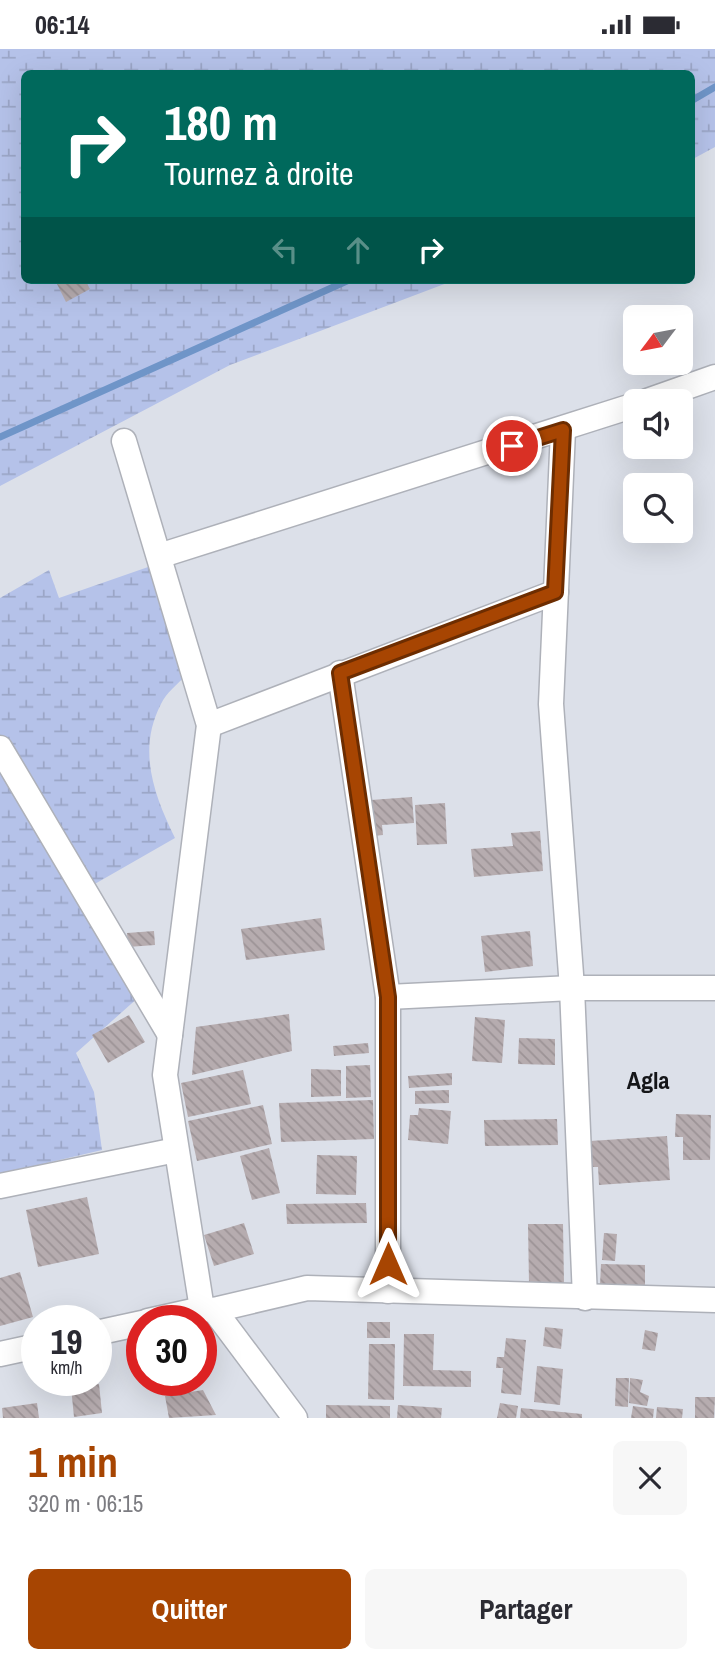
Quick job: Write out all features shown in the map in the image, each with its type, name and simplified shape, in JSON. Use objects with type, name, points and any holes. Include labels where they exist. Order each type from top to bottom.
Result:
[{"type":"street","points":[[681,389],[715,377]]},
{"type":"street","points":[[159,556],[623,409]]},
{"type":"street","points":[[563,430],[551,704],[572,988],[585,1298]]},
{"type":"street","points":[[124,441],[209,725],[164,1076],[207,1305]]},
{"type":"street","points":[[209,725],[555,592]]},
{"type":"street","points":[[340,673],[388,997],[388,1291]]},
{"type":"street","points":[[0,748],[170,1035]]},
{"type":"street","points":[[388,997],[572,988],[715,988]]},
{"type":"street","points":[[0,1186],[176,1150]]},
{"type":"street","points":[[217,1308],[307,1288],[715,1300]]},
{"type":"street","points":[[217,1321],[295,1418]]},
{"type":"street","points":[[0,1354],[21,1349]]},
{"type":"green space","points":[[0,49],[715,49],[715,147],[695,158],[695,70],[21,70],[21,284],[444,284],[230,365],[0,486]]},
{"type":"green space","points":[[151,566],[186,675],[163,700],[150,738],[149,755],[155,789],[175,838],[93,885],[149,988],[76,1053],[94,1092],[102,1150],[0,1174],[0,598],[49,570],[59,598]]},
{"type":"building","points":[[57,284],[87,284],[90,289],[66,302]]},
{"type":"building","points":[[412,797],[414,823],[382,825],[383,835],[373,836],[371,800]]},
{"type":"building","points":[[445,803],[447,844],[417,845],[415,805]]},
{"type":"building","points":[[540,831],[543,871],[474,877],[471,849],[513,846],[511,833]]},
{"type":"building","points":[[321,918],[325,950],[246,960],[241,929]]},
{"type":"building","points":[[154,931],[155,945],[128,947],[127,933]]},
{"type":"building","points":[[530,931],[533,966],[485,972],[481,936]]},
{"type":"building","points":[[289,1014],[292,1051],[192,1075],[196,1027]]},
{"type":"building","points":[[129,1015],[145,1042],[108,1063],[92,1035]]},
{"type":"building","points":[[475,1017],[505,1020],[502,1063],[472,1061]]},
{"type":"building","points":[[519,1038],[555,1039],[555,1065],[518,1064]]},
{"type":"building","points":[[368,1043],[369,1053],[334,1056],[333,1046]]},
{"type":"building","points":[[370,1065],[371,1097],[346,1098],[346,1066]]},
{"type":"building","points":[[311,1069],[341,1070],[341,1096],[311,1097]]},
{"type":"building","points":[[243,1070],[251,1104],[188,1117],[181,1083]]},
{"type":"building","points":[[452,1073],[452,1085],[409,1088],[408,1076]]},
{"type":"building","points":[[449,1090],[449,1103],[415,1104],[415,1091]]},
{"type":"building","points":[[373,1100],[374,1139],[281,1142],[279,1103]]},
{"type":"building","points":[[263,1105],[272,1144],[197,1161],[188,1121]]},
{"type":"building","points":[[419,1108],[451,1111],[448,1144],[408,1140],[410,1115],[418,1115]]},
{"type":"building","points":[[676,1114],[711,1115],[710,1160],[683,1160],[683,1137],[675,1137]]},
{"type":"building","points":[[557,1119],[558,1145],[485,1146],[484,1120]]},
{"type":"building","points":[[667,1136],[670,1180],[599,1185],[598,1167],[592,1167],[590,1141]]},
{"type":"building","points":[[269,1148],[280,1193],[252,1200],[240,1156]]},
{"type":"building","points":[[317,1155],[357,1156],[356,1195],[316,1194]]},
{"type":"building","points":[[87,1197],[99,1254],[38,1267],[26,1210]]},
{"type":"building","points":[[366,1203],[367,1223],[287,1224],[286,1204]]},
{"type":"building","points":[[244,1223],[254,1254],[214,1266],[204,1235]]},
{"type":"building","points":[[528,1224],[563,1224],[564,1284],[529,1284]]},
{"type":"building","points":[[604,1233],[617,1234],[615,1261],[602,1260]]},
{"type":"building","points":[[601,1264],[645,1265],[645,1286],[600,1285]]},
{"type":"building","points":[[20,1272],[30,1305],[21,1305],[21,1320],[0,1326],[0,1278]]},
{"type":"building","points":[[367,1322],[390,1322],[390,1338],[367,1338]]},
{"type":"building","points":[[545,1327],[563,1329],[561,1349],[543,1346]]},
{"type":"building","points":[[645,1330],[658,1333],[655,1351],[642,1349]]},
{"type":"building","points":[[404,1334],[434,1334],[433,1370],[471,1371],[471,1387],[403,1386]]},
{"type":"building","points":[[506,1338],[526,1340],[521,1395],[501,1393],[503,1368],[496,1368],[497,1357],[504,1357]]},
{"type":"building","points":[[369,1344],[395,1344],[394,1400],[368,1399]]},
{"type":"building","points":[[537,1366],[563,1369],[560,1405],[534,1402]]},
{"type":"building","points":[[616,1378],[629,1378],[628,1407],[615,1406]]},
{"type":"building","points":[[630,1378],[643,1380],[640,1392],[649,1396],[647,1406],[629,1403]]},
{"type":"building","points":[[72,1396],[100,1396],[102,1413],[74,1417]]},
{"type":"building","points":[[165,1396],[206,1396],[216,1415],[169,1418]]},
{"type":"building","points":[[695,1397],[715,1397],[714,1418],[695,1418]]},
{"type":"building","points":[[37,1403],[39,1418],[3,1418],[2,1408]]},
{"type":"building","points":[[500,1403],[518,1406],[516,1418],[497,1418]]},
{"type":"building","points":[[326,1405],[390,1406],[390,1418],[326,1418]]},
{"type":"building","points":[[398,1405],[442,1408],[441,1418],[397,1418]]},
{"type":"building","points":[[633,1406],[654,1409],[653,1418],[631,1418]]},
{"type":"building","points":[[657,1407],[683,1409],[682,1418],[656,1418]]},
{"type":"building","points":[[521,1408],[582,1414],[582,1418],[520,1418]]},
{"type":"waterway","points":[[695,99],[715,87]]},
{"type":"waterway","points":[[0,437],[340,284]]},
{"type":"district","name":"Agla","points":[[648,1081]]},
{"type":"route","points":[[388,1264],[388,997],[340,673],[555,592],[563,430],[512,446]]}]
